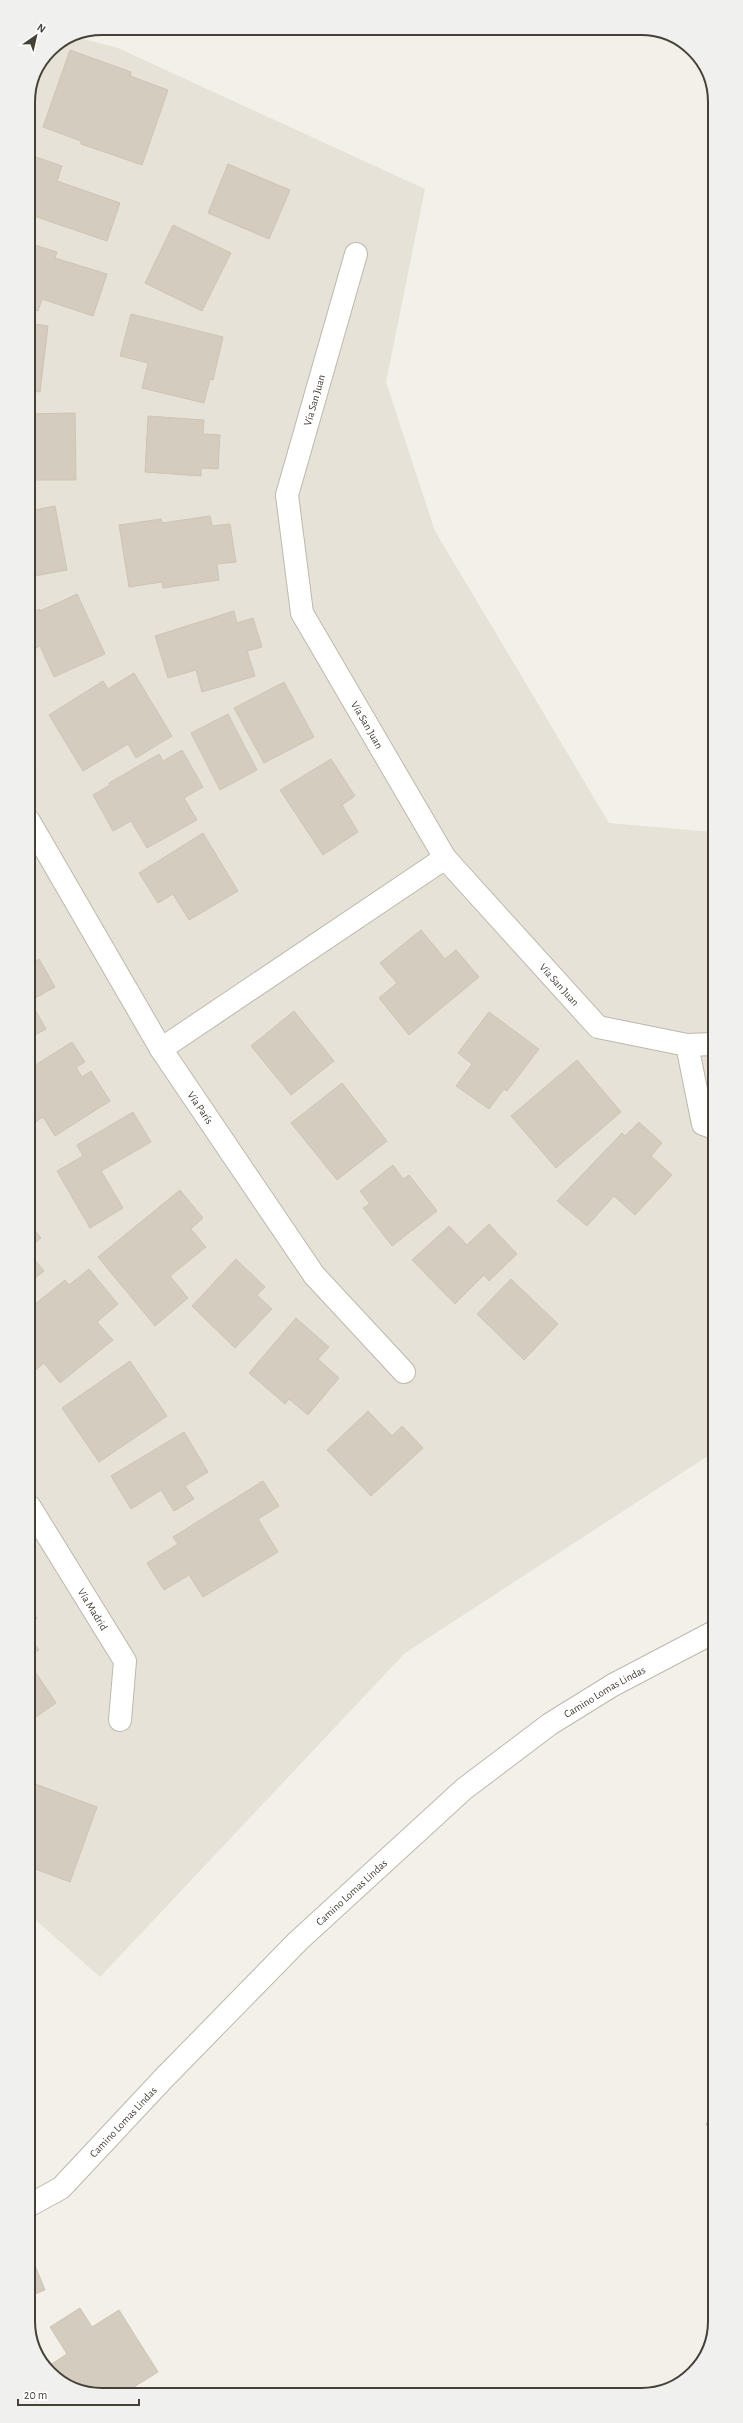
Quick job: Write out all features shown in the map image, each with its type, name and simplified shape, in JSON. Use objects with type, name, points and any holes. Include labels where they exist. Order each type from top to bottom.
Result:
[{"type":"street","name":"Vía San Juan","points":[[356,254],[287,495],[302,613],[445,858],[598,1027],[687,1046],[708,1044]]},
{"type":"street","name":"Vía París","points":[[35,831],[161,1049],[314,1275],[404,1372]]},
{"type":"street","points":[[161,1049],[445,858]]},
{"type":"street","points":[[687,1046],[703,1124],[708,1126]]},
{"type":"street","name":"Vía Madrid","points":[[35,1514],[125,1661],[120,1720]]},
{"type":"street","name":"Camino Lomas Lindas","points":[[35,2202],[61,2188],[163,2079],[298,1941],[464,1789],[550,1724],[613,1685],[708,1635]]},
{"type":"shaded area","points":[[81,39],[118,48],[425,189],[386,382],[435,531],[609,823],[708,832],[708,1456],[405,1653],[100,1977],[35,1919],[35,102],[36,89],[46,65],[65,46]]},
{"type":"building","points":[[70,50],[131,72],[130,76],[168,90],[142,165],[81,144],[81,141],[43,127]]},
{"type":"building","points":[[35,157],[62,166],[57,181],[120,203],[107,241],[35,216]]},
{"type":"building","points":[[228,164],[290,190],[269,239],[208,213]]},
{"type":"building","points":[[173,225],[231,253],[202,311],[145,283]]},
{"type":"building","points":[[35,245],[57,252],[55,258],[107,274],[93,316],[42,299],[38,311],[35,310]]},
{"type":"building","points":[[131,314],[223,337],[213,380],[210,379],[204,403],[142,388],[148,363],[120,356]]},
{"type":"building","points":[[35,324],[48,326],[40,392],[35,391]]},
{"type":"building","points":[[75,413],[76,480],[35,480],[35,414]]},
{"type":"building","points":[[148,416],[204,420],[203,434],[220,435],[218,469],[201,468],[201,476],[145,472]]},
{"type":"building","points":[[55,506],[67,570],[35,576],[35,510]]},
{"type":"building","points":[[210,516],[212,526],[230,524],[236,562],[217,564],[219,580],[163,588],[162,582],[129,587],[119,525],[161,519],[162,523]]},
{"type":"building","points":[[77,594],[105,654],[54,677],[40,646],[35,649],[35,611],[39,609],[40,611]]},
{"type":"building","points":[[234,611],[237,623],[253,618],[262,647],[247,651],[255,676],[202,692],[196,670],[168,678],[155,636]]},
{"type":"building","points":[[134,673],[172,736],[136,758],[128,744],[83,771],[49,715],[103,681],[108,689]]},
{"type":"building","points":[[284,682],[314,737],[264,763],[234,708]]},
{"type":"building","points":[[228,714],[257,770],[220,790],[191,733]]},
{"type":"building","points":[[182,750],[203,787],[184,798],[197,820],[147,848],[131,821],[113,831],[93,795],[110,785],[109,783],[159,754],[163,761]]},
{"type":"building","points":[[331,759],[355,796],[342,805],[358,832],[323,855],[280,790]]},
{"type":"building","points":[[203,833],[238,891],[189,920],[173,894],[158,903],[139,873]]},
{"type":"building","points":[[421,930],[445,959],[456,950],[479,977],[409,1035],[379,998],[397,983],[380,963]]},
{"type":"building","points":[[39,959],[55,987],[35,998],[35,961]]},
{"type":"building","points":[[35,1010],[46,1029],[35,1035]]},
{"type":"building","points":[[294,1011],[334,1061],[291,1095],[251,1046]]},
{"type":"building","points":[[489,1012],[539,1049],[507,1091],[504,1089],[489,1109],[456,1086],[472,1064],[458,1053]]},
{"type":"building","points":[[72,1042],[85,1062],[76,1067],[82,1077],[91,1071],[110,1101],[55,1136],[43,1117],[35,1122],[35,1065]]},
{"type":"building","points":[[577,1060],[621,1112],[556,1168],[511,1116]]},
{"type":"building","points":[[342,1083],[387,1141],[337,1180],[291,1123]]},
{"type":"building","points":[[133,1112],[151,1142],[101,1171],[123,1208],[90,1228],[57,1171],[83,1156],[77,1145]]},
{"type":"building","points":[[639,1122],[662,1143],[651,1156],[672,1175],[635,1215],[614,1196],[587,1226],[557,1201],[622,1133],[625,1136]]},
{"type":"building","points":[[393,1165],[403,1179],[409,1175],[437,1211],[392,1246],[363,1208],[370,1204],[360,1191]]},
{"type":"building","points":[[180,1190],[203,1218],[191,1229],[206,1247],[170,1276],[188,1298],[155,1326],[98,1257]]},
{"type":"building","points":[[489,1224],[517,1254],[489,1281],[484,1275],[455,1304],[412,1260],[449,1226],[467,1245]]},
{"type":"building","points":[[35,1231],[41,1238],[35,1243]]},
{"type":"building","points":[[236,1259],[265,1287],[257,1295],[272,1309],[235,1348],[192,1306]]},
{"type":"building","points":[[35,1260],[44,1271],[35,1278]]},
{"type":"building","points":[[89,1269],[118,1304],[97,1322],[113,1340],[60,1383],[44,1363],[35,1370],[35,1304],[65,1280],[69,1285]]},
{"type":"building","points":[[511,1279],[558,1324],[524,1360],[477,1314]]},
{"type":"building","points":[[296,1318],[329,1347],[318,1359],[339,1378],[308,1415],[289,1399],[285,1404],[249,1373]]},
{"type":"building","points":[[130,1361],[167,1416],[99,1462],[62,1408]]},
{"type":"building","points":[[368,1411],[392,1436],[402,1426],[423,1448],[371,1496],[327,1450]]},
{"type":"building","points":[[184,1432],[208,1472],[185,1486],[194,1499],[174,1511],[161,1490],[131,1509],[111,1476]]},
{"type":"building","points":[[263,1481],[279,1506],[258,1519],[278,1552],[203,1597],[189,1575],[164,1590],[147,1563],[178,1544],[173,1537]]},
{"type":"building","points":[[35,1644],[39,1650],[35,1653]]},
{"type":"building","points":[[35,1672],[56,1703],[35,1718]]},
{"type":"building","points":[[35,1784],[97,1807],[70,1882],[35,1869]]},
{"type":"building","points":[[35,2265],[45,2290],[35,2294]]},
{"type":"building","points":[[80,2308],[92,2327],[119,2310],[158,2372],[132,2388],[107,2388],[106,2386],[103,2388],[98,2388],[77,2383],[61,2374],[51,2364],[67,2354],[50,2327]]}]
